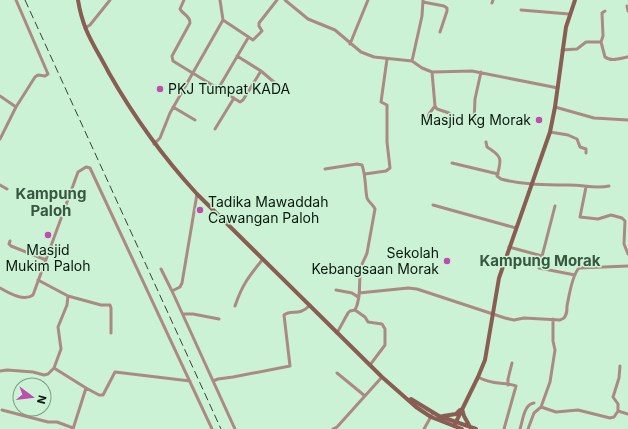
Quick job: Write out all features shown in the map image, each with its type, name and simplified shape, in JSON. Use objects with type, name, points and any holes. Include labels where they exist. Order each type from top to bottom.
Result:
[{"type":"main road","points":[[78,0],[85,28],[114,82],[154,144],[174,170],[382,377],[432,415],[455,424],[476,429]]},
{"type":"main road","points":[[455,424],[478,377],[487,353],[499,278],[550,132],[558,88],[562,50],[569,14],[575,0]]},
{"type":"main road","points":[[432,415],[452,415],[462,409]]},
{"type":"main road","points":[[462,409],[470,427]]},
{"type":"main road","points":[[440,416],[462,429]]},
{"type":"street","points":[[0,139],[16,107],[36,76],[45,76],[48,74],[16,0]]},
{"type":"street","points":[[85,28],[90,25],[110,0]]},
{"type":"street","points":[[184,0],[180,9],[189,18],[190,23],[172,56],[174,62],[234,98],[242,101],[261,71]]},
{"type":"street","points":[[154,144],[160,138],[173,107],[223,20],[220,0]]},
{"type":"street","points":[[223,20],[253,40],[262,30],[259,24],[277,0]]},
{"type":"street","points":[[285,0],[308,19],[335,30],[350,44],[367,55],[387,60],[412,61],[422,68],[432,72],[481,72],[558,88]]},
{"type":"street","points":[[350,44],[368,0]]},
{"type":"street","points":[[412,61],[422,16],[423,1],[447,8],[440,32]]},
{"type":"street","points":[[627,6],[628,11]]},
{"type":"street","points":[[521,10],[569,14]]},
{"type":"street","points":[[605,11],[602,13],[603,36],[601,42],[605,57],[610,60],[628,57]]},
{"type":"street","points":[[218,88],[248,38]]},
{"type":"street","points":[[562,50],[577,48],[586,42],[601,42]]},
{"type":"street","points":[[237,56],[261,71],[281,88]]},
{"type":"street","points":[[365,174],[386,171],[390,168],[387,142],[387,105],[381,102],[387,60]]},
{"type":"street","points":[[427,123],[429,114],[435,106],[432,72]]},
{"type":"street","points":[[474,122],[476,99],[481,72]]},
{"type":"street","points":[[0,96],[16,107]]},
{"type":"street","points":[[215,129],[234,98]]},
{"type":"street","points":[[435,106],[437,109],[448,112],[452,119]]},
{"type":"street","points":[[173,107],[195,120]]},
{"type":"street","points":[[555,107],[594,118],[628,120]]},
{"type":"street","points":[[550,132],[576,138],[580,147],[586,149],[586,153]]},
{"type":"street","points":[[486,142],[486,147],[497,153],[500,160],[498,178],[545,186],[599,188],[610,186]]},
{"type":"street","points":[[452,163],[498,174]]},
{"type":"street","points":[[325,169],[360,164],[365,174],[368,200],[374,206],[375,212],[367,253],[363,259],[360,270],[359,293],[355,310]]},
{"type":"street","points":[[0,288],[15,295],[29,297],[33,294],[78,172],[86,167],[89,167],[212,429]]},
{"type":"street","points":[[0,186],[7,189]]},
{"type":"street","points":[[586,187],[580,217],[598,219],[611,215],[624,219],[624,244],[628,254]]},
{"type":"street","points":[[172,291],[182,283],[197,194]]},
{"type":"street","points":[[433,205],[516,228]]},
{"type":"street","points":[[555,206],[540,269],[575,275]]},
{"type":"street","points":[[10,240],[9,244],[11,246],[46,260]]},
{"type":"street","points":[[509,247],[542,256]]},
{"type":"street","points":[[235,306],[241,289],[249,276],[263,259]]},
{"type":"street","points":[[359,293],[408,288],[514,320],[524,318],[562,320],[566,317],[577,270],[582,268],[628,266],[628,260]]},
{"type":"street","points":[[161,269],[235,429]]},
{"type":"street","points":[[38,280],[68,296],[101,305],[110,305],[111,334]]},
{"type":"street","points":[[336,290],[352,293],[358,297]]},
{"type":"street","points":[[0,371],[7,370],[33,372],[44,375],[49,373],[54,368],[60,349],[59,326],[67,305],[68,296]]},
{"type":"street","points":[[213,381],[290,366],[291,364],[284,315],[289,313],[299,313],[310,305]]},
{"type":"street","points":[[337,333],[348,313],[355,310]]},
{"type":"street","points":[[355,310],[365,317],[368,322],[382,324],[385,329],[384,348],[370,365]]},
{"type":"street","points":[[183,314],[193,314],[219,319]]},
{"type":"street","points":[[528,429],[534,413],[541,407],[550,382],[555,350],[552,341],[553,320]]},
{"type":"street","points":[[508,385],[512,364]]},
{"type":"street","points":[[541,407],[556,412],[578,410],[610,418],[614,417],[618,411],[618,404],[613,397],[619,378],[620,366]]},
{"type":"street","points":[[54,368],[99,395],[103,395],[113,373],[116,371],[190,381]]},
{"type":"street","points":[[337,373],[365,396]]},
{"type":"street","points":[[333,429],[337,427],[382,377]]},
{"type":"street","points":[[478,377],[486,381],[516,386],[504,429]]},
{"type":"street","points":[[2,410],[48,422],[56,422],[73,429],[86,388]]},
{"type":"street","points":[[520,429],[527,407],[534,403]]},
{"type":"street","points":[[618,411],[628,414]]},
{"type":"street","points":[[424,429],[432,415]]},
{"type":"railway","points":[[25,0],[221,429]]},
{"type":"place","name":"PKJ Tumpat KADA","points":[[160,89]]},
{"type":"place","name":"Masjid Kg Morak","points":[[539,120]]},
{"type":"place","name":"Tadika Mawaddah Cawangan Paloh","points":[[200,210]]},
{"type":"place","name":"Masjid Mukim Paloh","points":[[48,235]]},
{"type":"place","name":"Sekolah Kebangsaan Morak","points":[[447,261]]},
{"type":"district","name":"Kampung Paloh","points":[[51,202]]},
{"type":"district","name":"Kampung Morak","points":[[540,261]]}]
